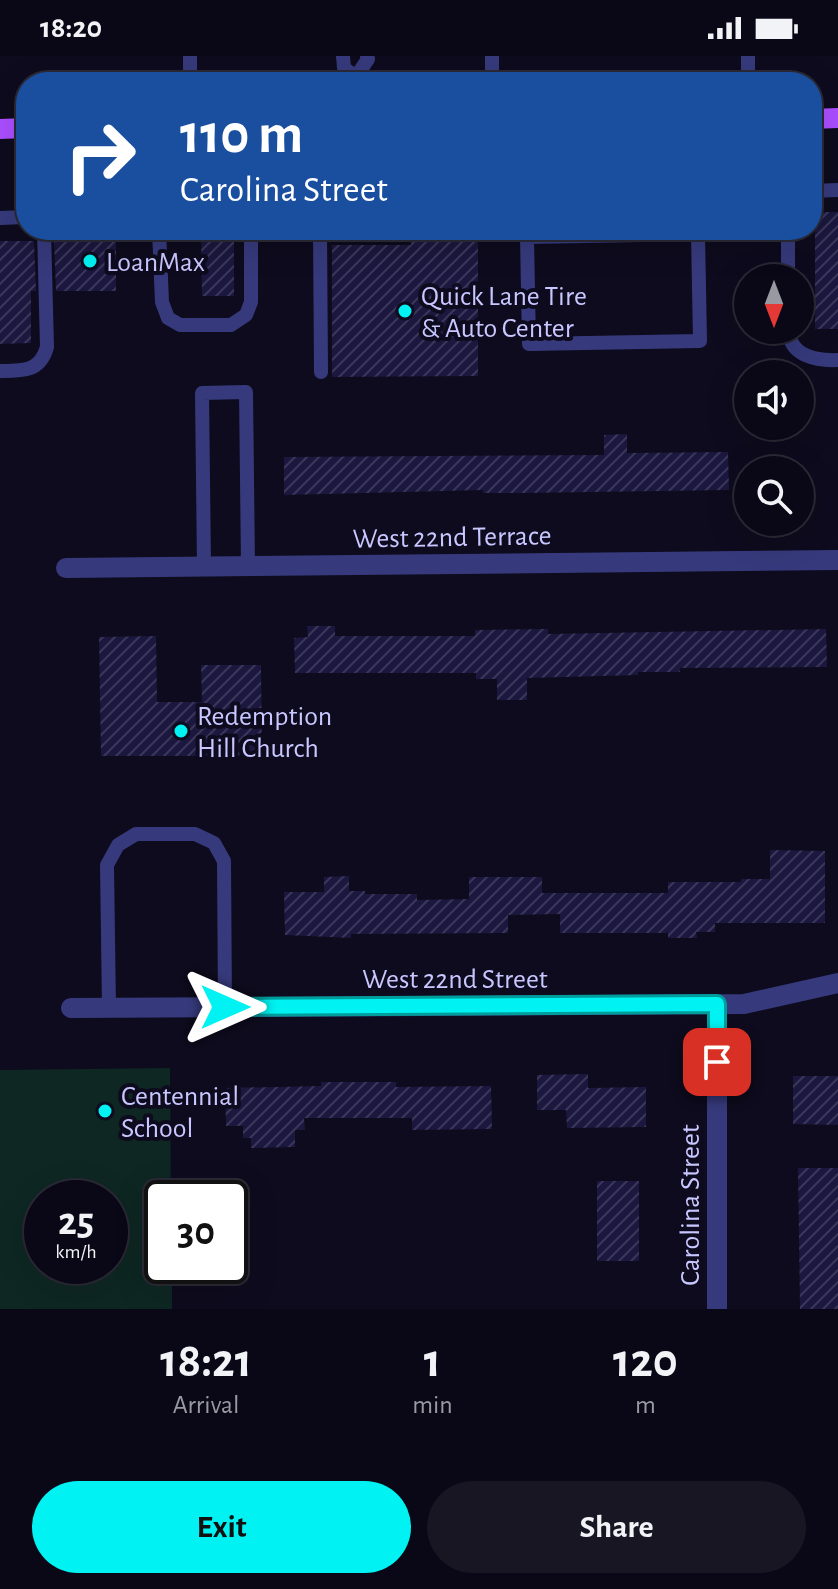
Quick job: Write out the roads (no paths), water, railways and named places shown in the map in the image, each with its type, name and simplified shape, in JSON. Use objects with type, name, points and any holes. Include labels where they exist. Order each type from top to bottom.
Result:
[{"type":"street","name":"West 22nd Terrace","points":[[66,568],[838,560]]},
{"type":"street","name":"West 22nd Street","points":[[71,1008],[744,1004],[838,983]]},
{"type":"street","name":"Carolina Street","points":[[717,1004],[717,1309]]},
{"type":"lane","points":[[0,371],[24,371],[44,358],[47,347],[44,240]]},
{"type":"lane","points":[[159,240],[162,302],[168,318],[180,325],[231,325],[246,315],[251,302],[251,240]]},
{"type":"lane","points":[[320,240],[321,372]]},
{"type":"lane","points":[[527,240],[529,344],[700,341],[698,240]]},
{"type":"lane","points":[[788,240],[788,264]]},
{"type":"lane","points":[[792,344],[805,356],[822,361],[838,360]]},
{"type":"lane","points":[[204,567],[202,393],[231,392],[246,392],[248,566]]},
{"type":"lane","points":[[109,1008],[107,865],[118,845],[136,834],[195,834],[214,843],[224,861],[225,1007]]},
{"type":"place","name":"LoanMax","points":[[90,261]]},
{"type":"place","name":"Quick Lane Tire & Auto Center","points":[[405,311]]},
{"type":"place","name":"Redemption Hill Church","points":[[181,731]]},
{"type":"place","name":"Centennial School","points":[[105,1111]]}]
